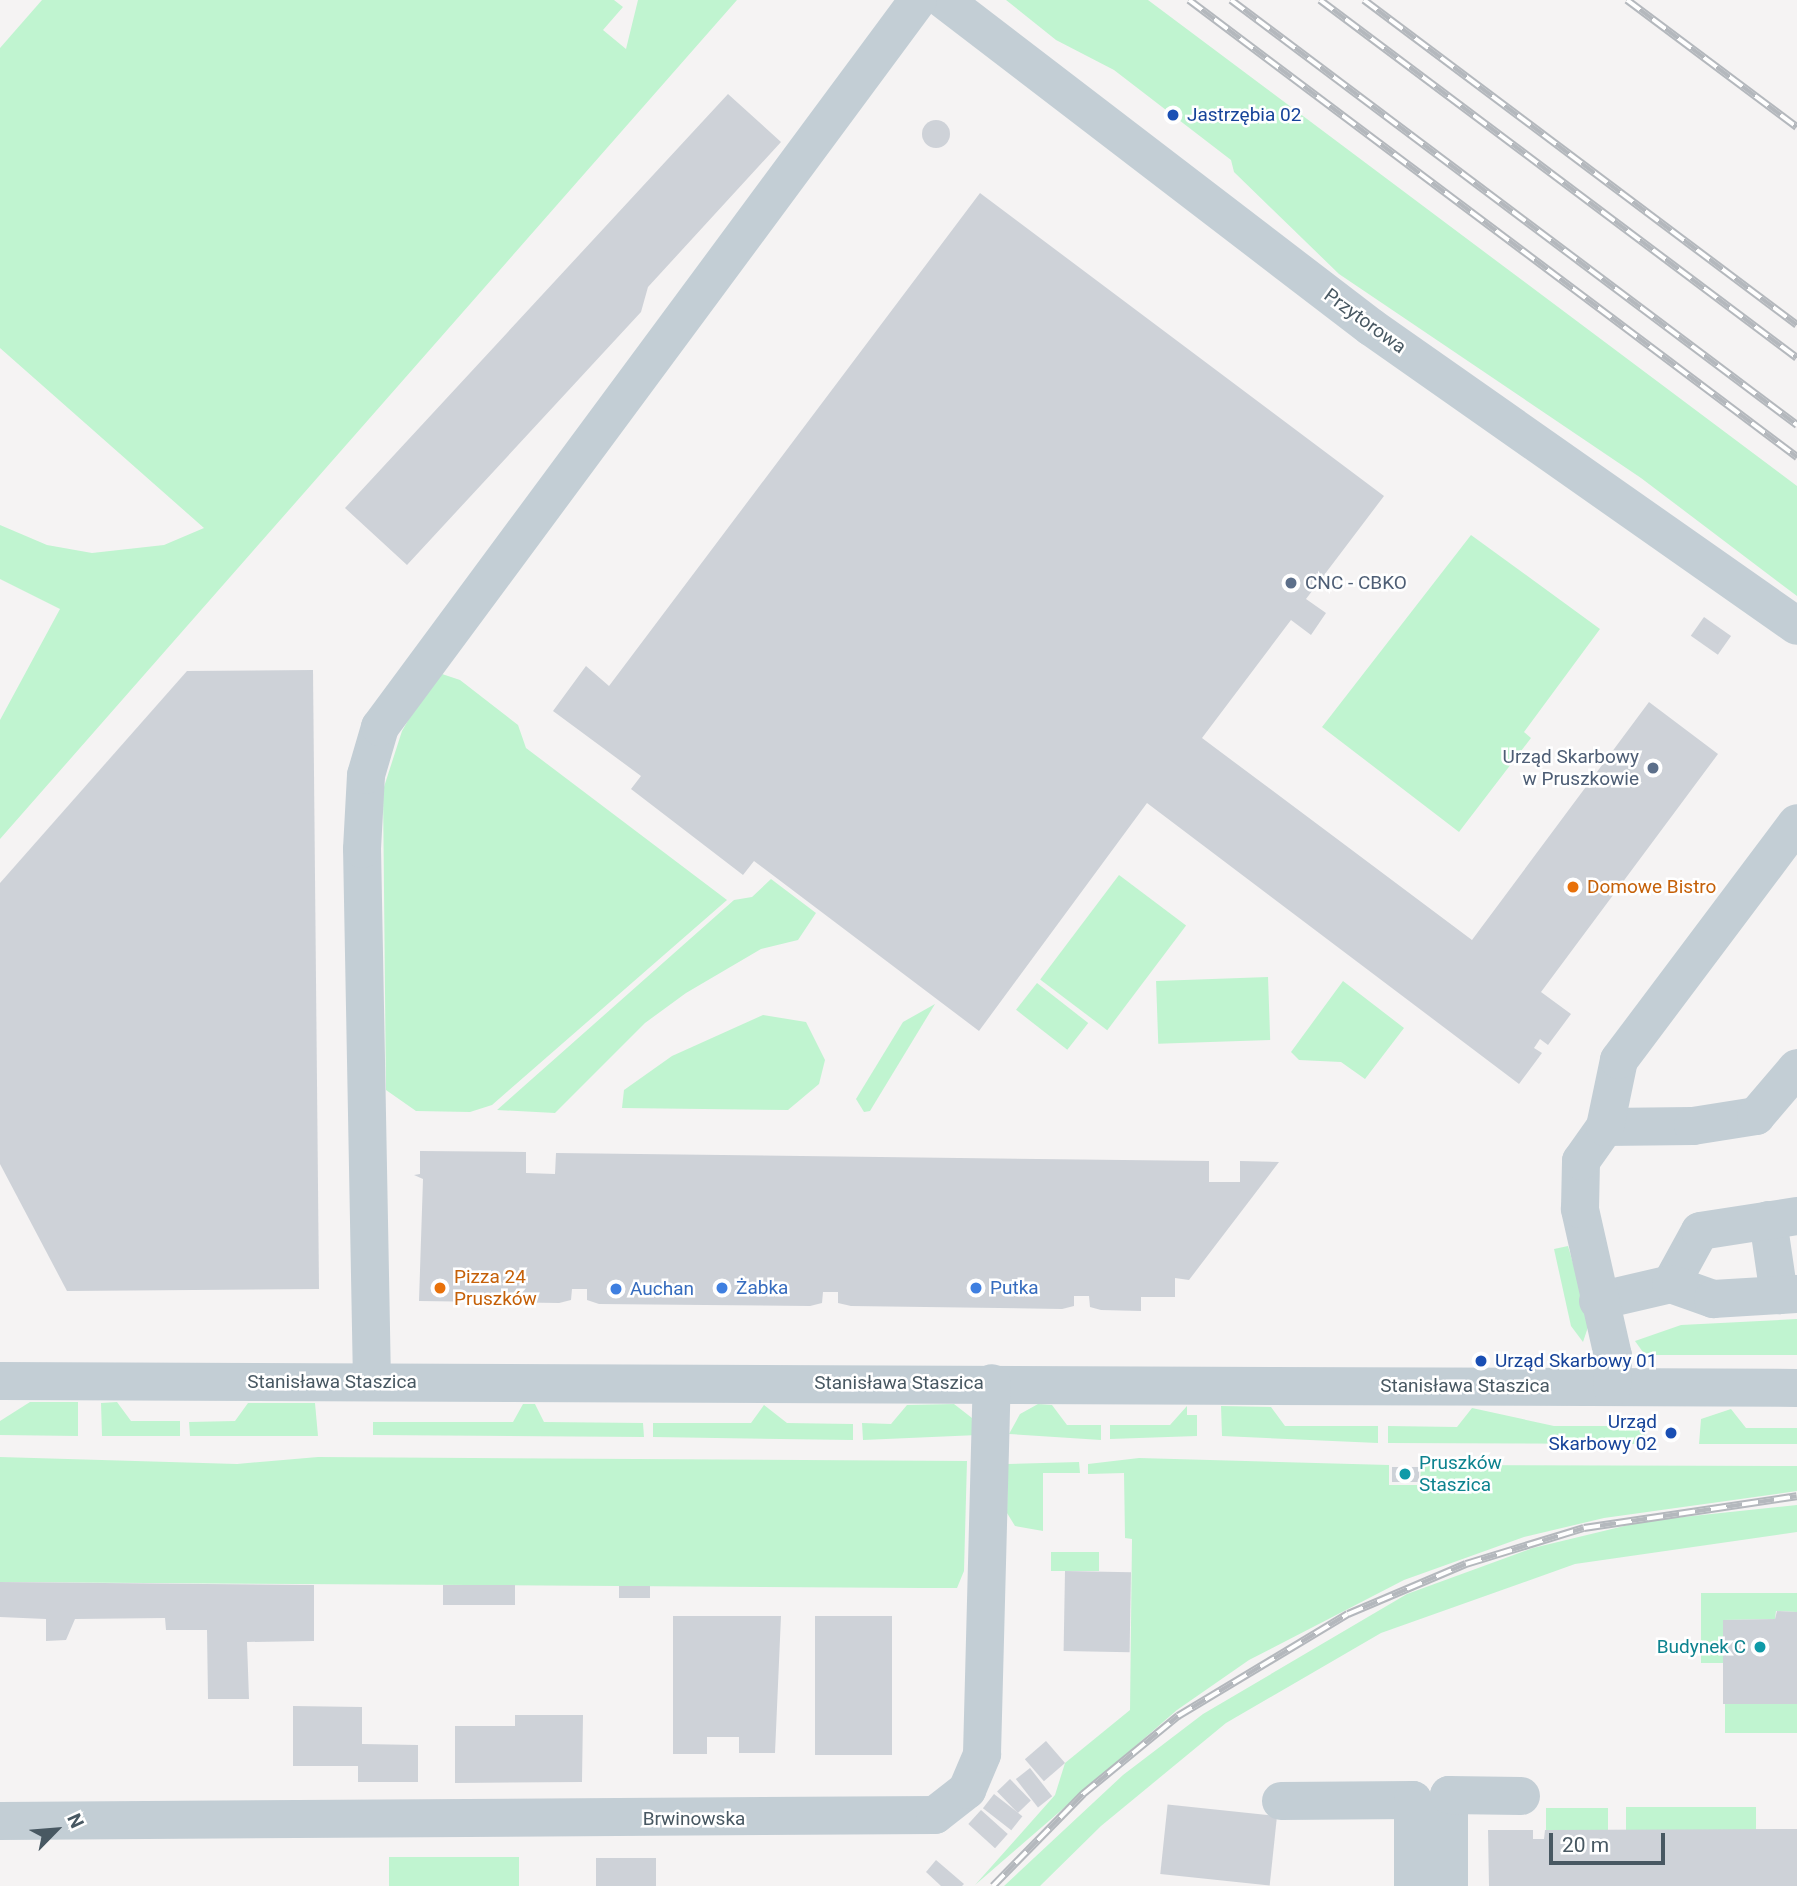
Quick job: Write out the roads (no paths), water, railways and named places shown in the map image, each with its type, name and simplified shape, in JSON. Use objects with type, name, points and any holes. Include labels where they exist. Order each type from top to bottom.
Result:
[{"type":"street","points":[[372,1382],[362,849],[366,775],[380,727],[918,0]]},
{"type":"street","name":"Przytorowa","points":[[944,0],[1371,327],[1797,626]]},
{"type":"street","points":[[1612,1387],[1613,1356],[1598,1301],[1577,1183],[1581,1161],[1605,1127],[1619,1060],[1797,823]]},
{"type":"street","points":[[1605,1127],[1693,1126],[1756,1116],[1797,1068]]},
{"type":"street","points":[[1598,1301],[1671,1284],[1713,1299],[1788,1295],[1783,1218],[1700,1231],[1671,1284]]},
{"type":"street","name":"Stanisława Staszica","points":[[0,1381],[1797,1388]]},
{"type":"street","name":"Brwinowska","points":[[0,1821],[935,1815],[967,1790],[982,1754],[992,1383]]},
{"type":"street","points":[[1449,1886],[1449,1795],[1521,1796]]},
{"type":"street","points":[[1281,1801],[1412,1800],[1413,1886]]},
{"type":"railway","points":[[1189,0],[1797,457]]},
{"type":"railway","points":[[1231,0],[1797,425]]},
{"type":"railway","points":[[1320,0],[1797,358]]},
{"type":"railway","points":[[1364,0],[1797,325]]},
{"type":"railway","points":[[1627,0],[1797,127]]},
{"type":"railway","points":[[993,1886],[1083,1794],[1178,1716],[1348,1614],[1466,1564],[1584,1528],[1797,1496]]},
{"type":"place","name":"Jastrzębia 02","points":[[1173,115]]},
{"type":"place","name":"CNC - CBKO","points":[[1291,583]]},
{"type":"place","name":"Urząd Skarbowy w Pruszkowie","points":[[1653,768]]},
{"type":"place","name":"Domowe Bistro","points":[[1573,887]]},
{"type":"place","name":"Pizza 24 Pruszków","points":[[440,1288]]},
{"type":"place","name":"Żabka","points":[[722,1288]]},
{"type":"place","name":"Putka","points":[[976,1288]]},
{"type":"place","name":"Auchan","points":[[616,1289]]},
{"type":"place","name":"Urząd Skarbowy 01","points":[[1481,1361]]},
{"type":"place","name":"Urząd Skarbowy 02","points":[[1671,1433]]},
{"type":"place","name":"Pruszków Staszica","points":[[1405,1474]]},
{"type":"place","name":"Budynek C","points":[[1760,1647]]}]
